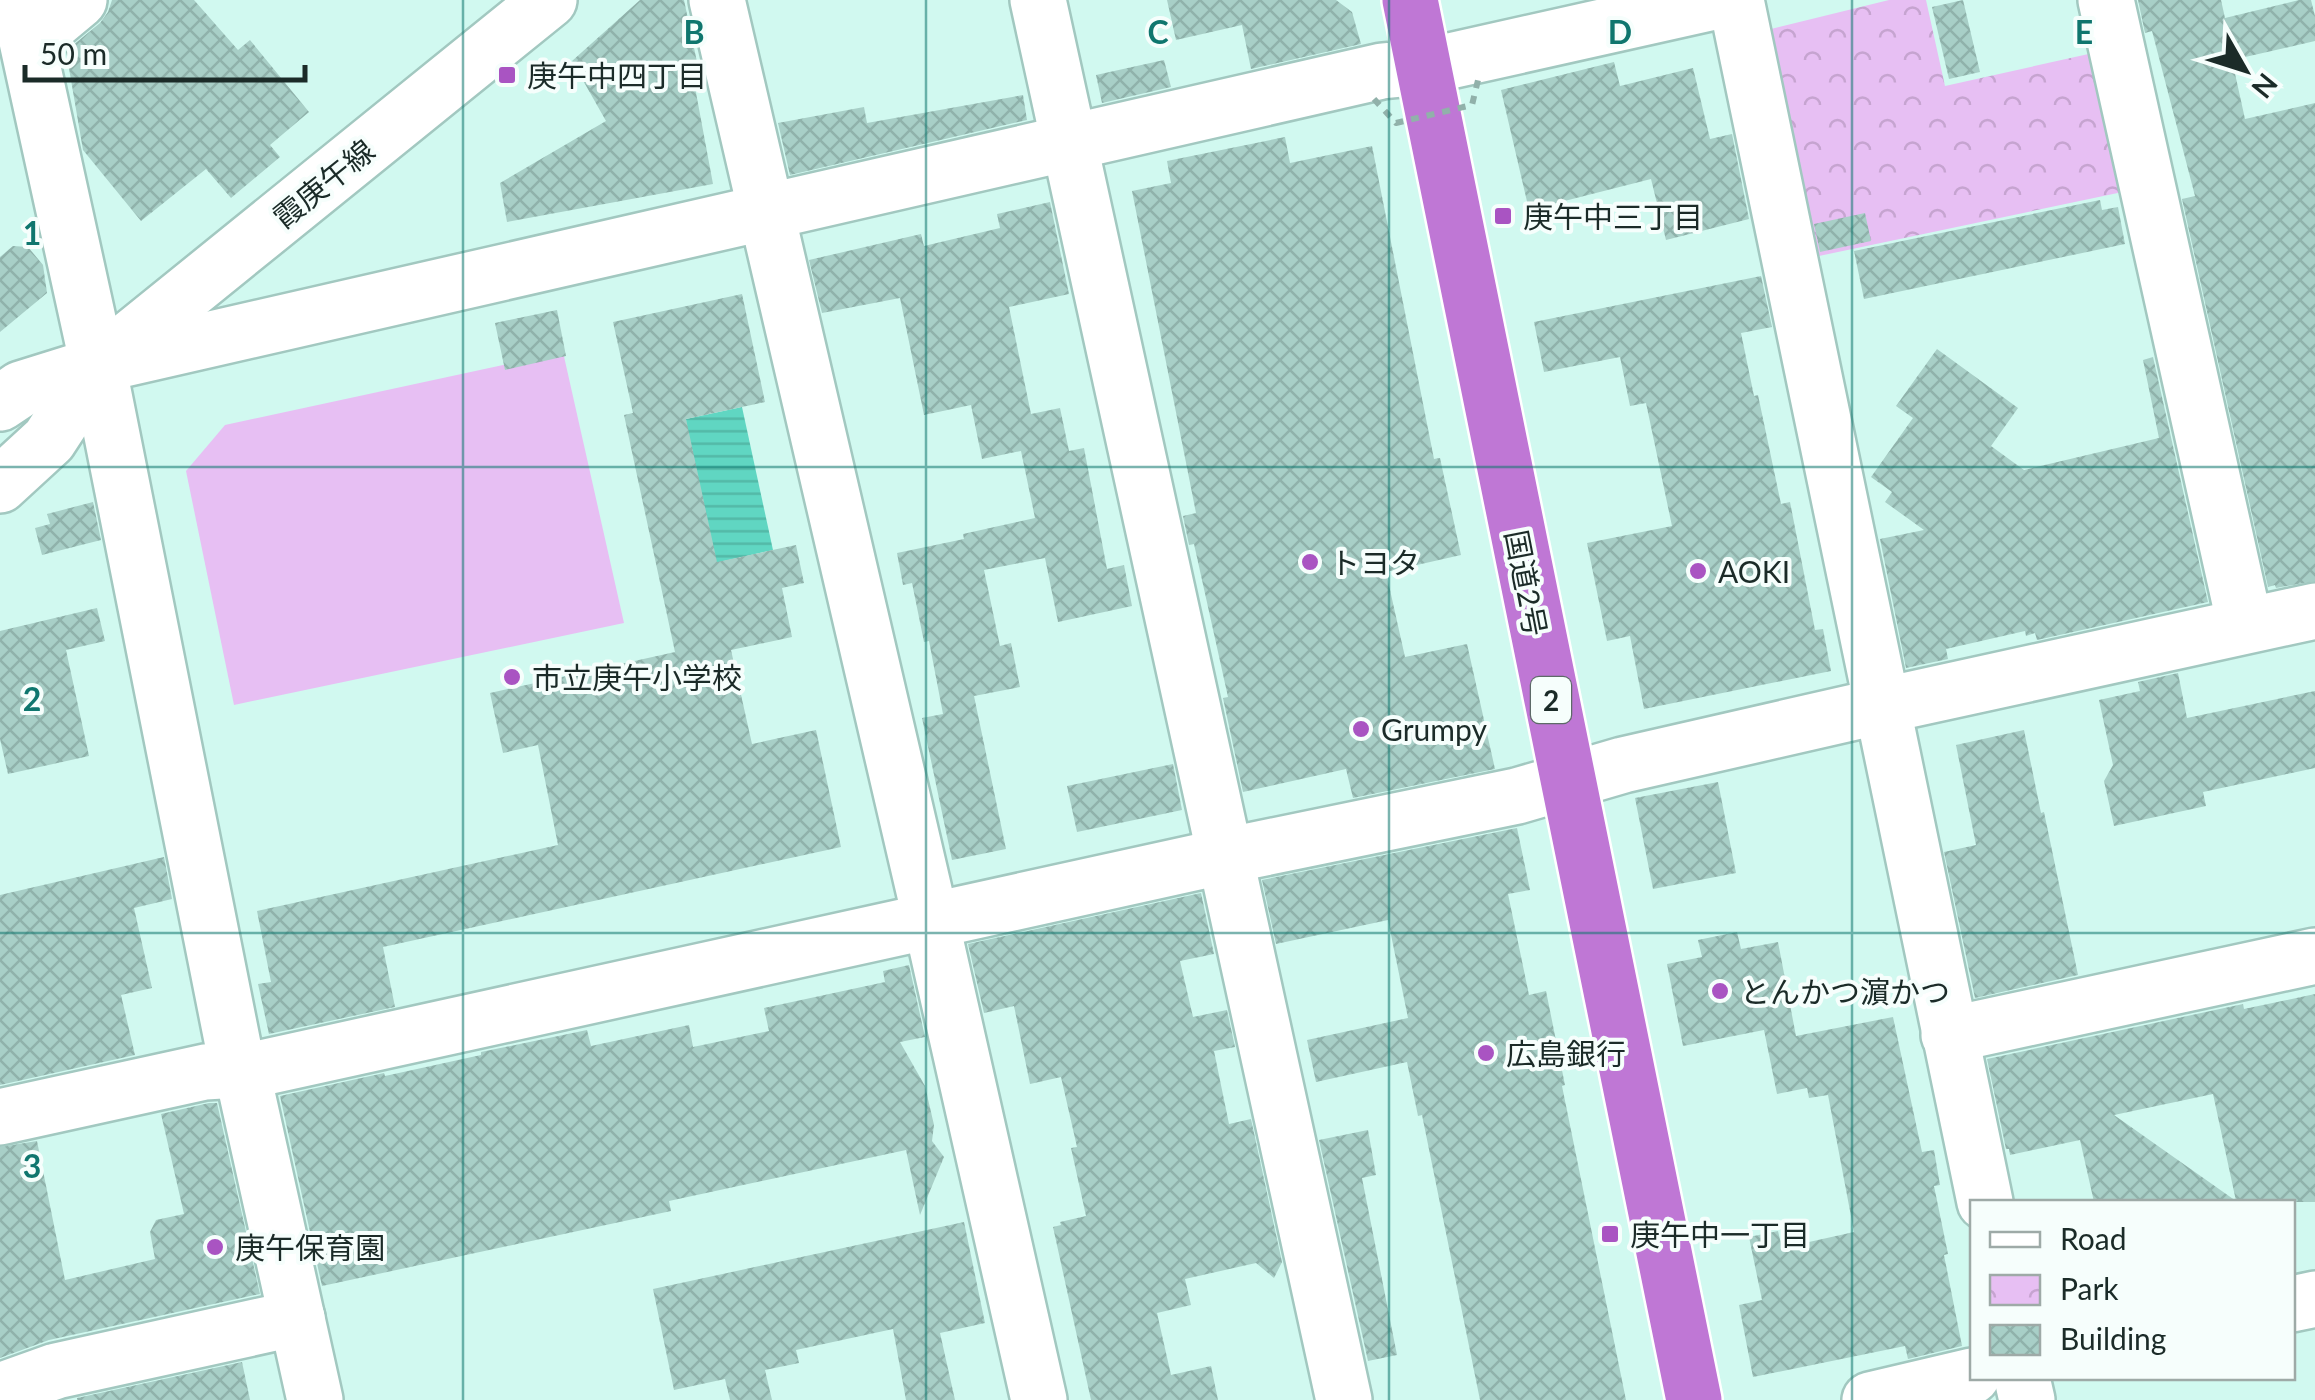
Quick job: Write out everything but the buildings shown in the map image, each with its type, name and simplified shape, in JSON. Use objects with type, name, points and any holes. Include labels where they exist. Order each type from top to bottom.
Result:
[{"type":"highway","name":"国道2号","points":[[1410,0],[1694,1400]]},
{"type":"street","points":[[79,0],[48,24],[21,15],[21,116],[98,365],[238,1070],[246,1089],[315,1400]]},
{"type":"street","name":"霞庚午線","points":[[98,365],[549,0]]},
{"type":"street","points":[[717,0],[1039,1400]]},
{"type":"street","points":[[1038,0],[1344,1400]]},
{"type":"street","points":[[0,403],[21,389],[98,365],[1382,71],[1423,67],[1723,0]]},
{"type":"street","points":[[1736,0],[1984,1200]]},
{"type":"street","points":[[2106,0],[2246,625]]},
{"type":"street","points":[[0,485],[49,440],[98,365]]},
{"type":"street","points":[[0,1117],[205,1072],[276,1065],[1225,856],[1517,796],[1623,766],[1881,706],[2315,611]]},
{"type":"street","points":[[1948,1035],[2315,956]]},
{"type":"street","points":[[0,1390],[56,1371],[297,1318]]},
{"type":"street","points":[[1870,1400],[1970,1376]]},
{"type":"path","points":[[1374,99],[1396,124],[1472,105],[1479,76]]},
{"type":"green space","points":[[1889,0],[1926,0],[1945,86],[2102,51],[2132,190],[1800,260],[1763,31]]},
{"type":"green space","points":[[563,352],[624,623],[234,705],[186,471],[225,425]]},
{"type":"shaded area","points":[[742,407],[773,550],[693,568],[686,419]]},
{"type":"place","name":"庚午中四丁目","points":[[507,75]]},
{"type":"place","name":"庚午中三丁目","points":[[1503,216]]},
{"type":"place","name":"トヨタ","points":[[1310,562]]},
{"type":"place","name":"AOKI","points":[[1698,571]]},
{"type":"place","name":"市立庚午小学校","points":[[512,677]]},
{"type":"place","name":"Grumpy","points":[[1361,729]]},
{"type":"place","name":"とんかつ濵かつ","points":[[1720,991]]},
{"type":"place","name":"広島銀行","points":[[1486,1053]]},
{"type":"place","name":"庚午中一丁目","points":[[1610,1234]]},
{"type":"place","name":"庚午保育園","points":[[215,1247]]}]
